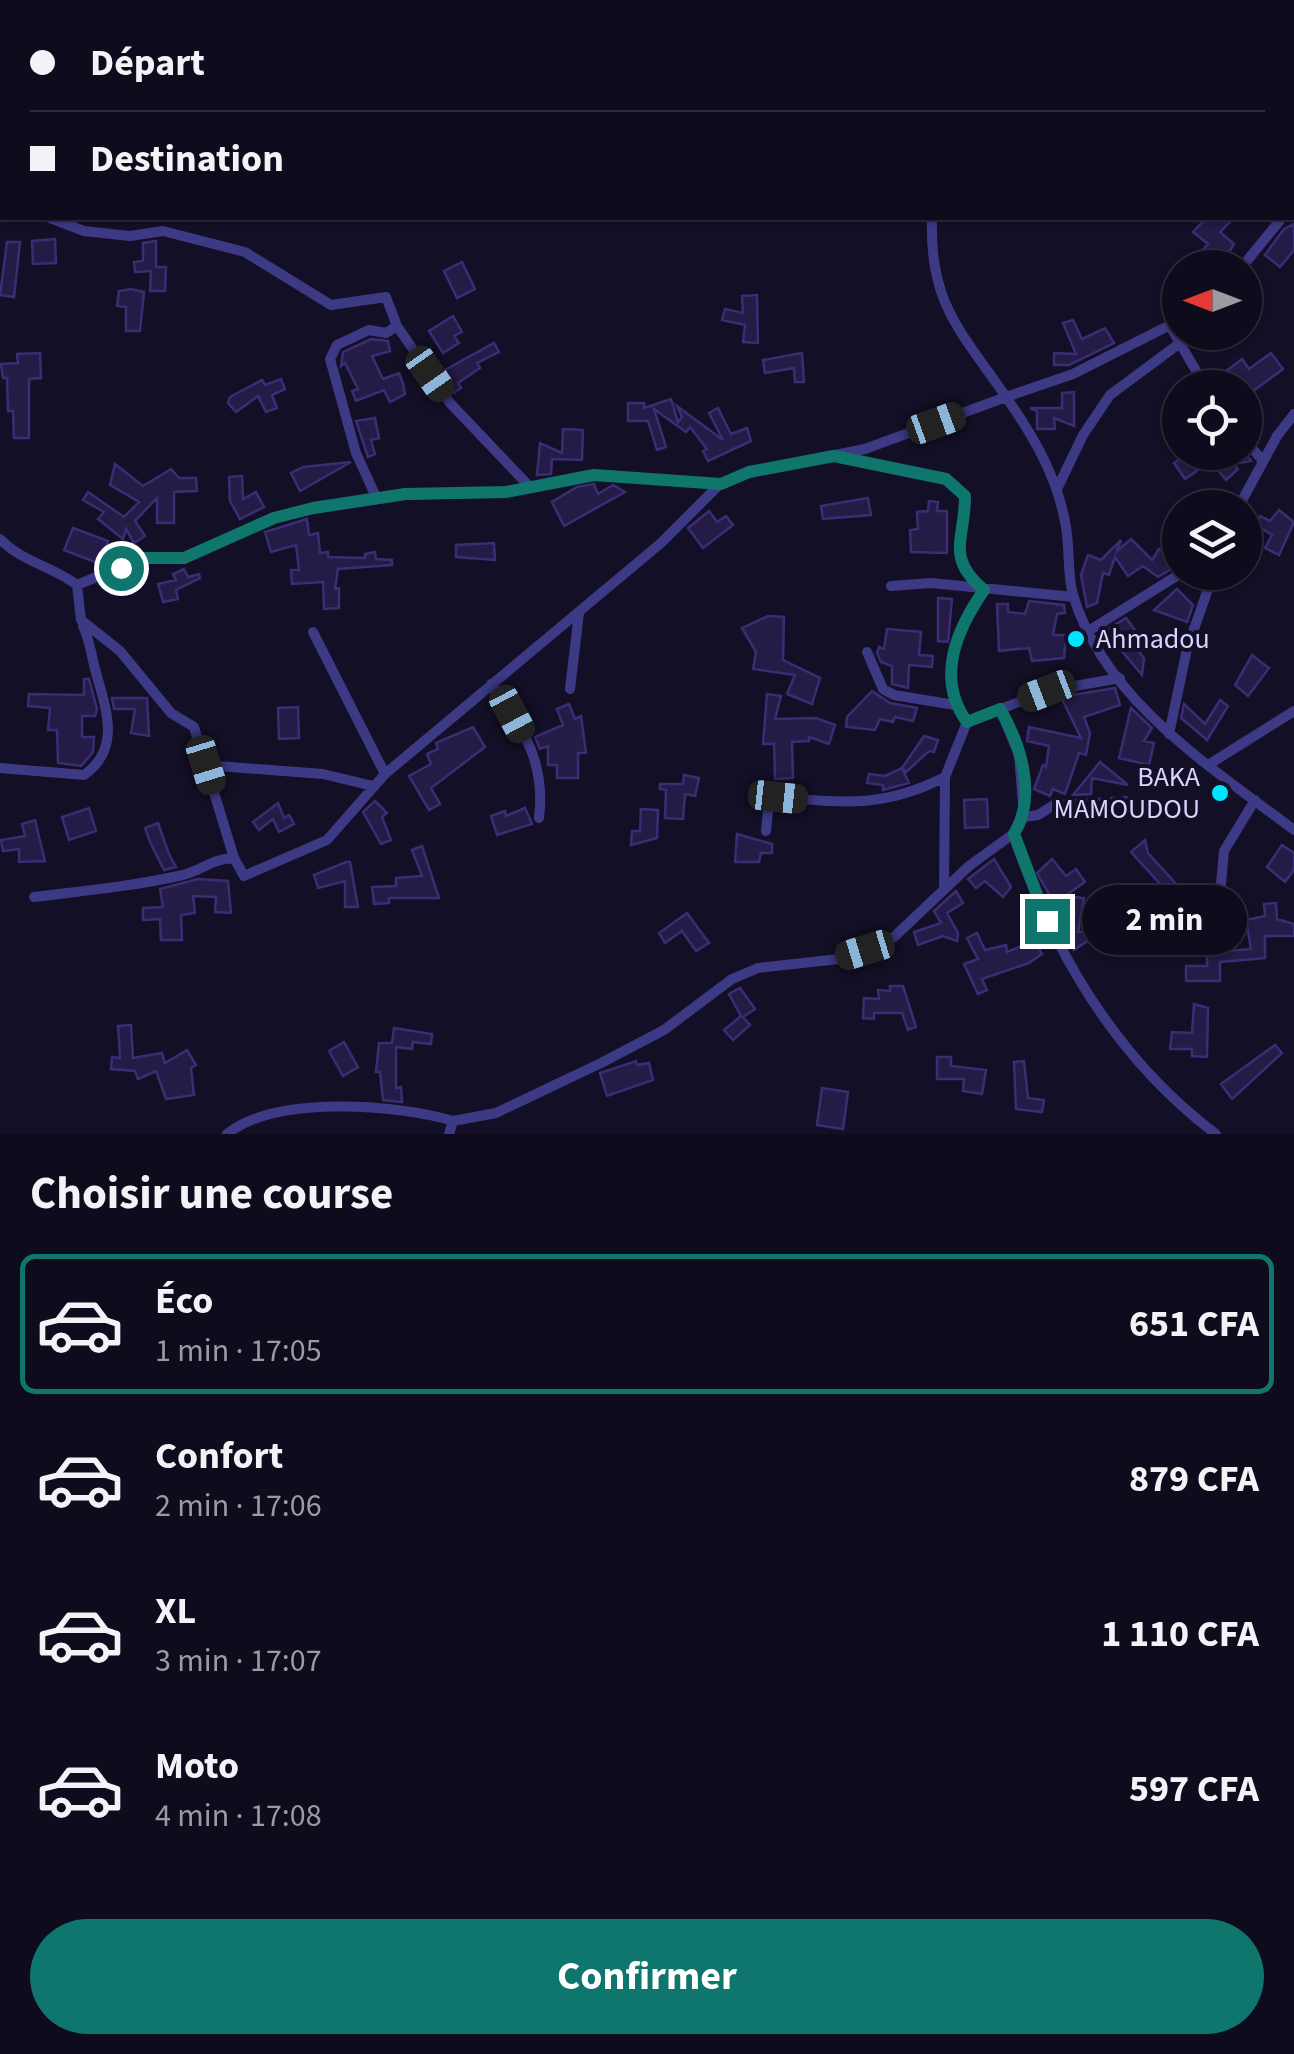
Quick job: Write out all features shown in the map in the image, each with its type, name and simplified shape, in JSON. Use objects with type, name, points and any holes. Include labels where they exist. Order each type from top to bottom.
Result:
[{"type":"street","points":[[55,220],[84,231],[130,236],[163,230],[245,252],[331,305],[386,298],[396,326],[450,403],[529,486]]},
{"type":"street","points":[[932,220],[931,260],[950,318],[1006,396],[1057,489],[1074,597],[1090,630],[1120,678],[1169,734],[1294,830]]},
{"type":"street","points":[[1256,250],[1280,220]]},
{"type":"street","points":[[377,499],[356,453],[330,359],[338,345],[369,330],[386,333],[396,326]]},
{"type":"street","points":[[81,620],[120,652],[171,713],[194,727],[234,858],[244,876],[327,840],[385,774],[580,612],[721,484],[749,472],[865,449],[1073,374],[1162,330]]},
{"type":"street","points":[[1057,489],[1082,435],[1110,395],[1171,350]]},
{"type":"street","points":[[1248,490],[1294,414]]},
{"type":"street","points":[[834,456],[946,479],[965,496],[965,524],[957,546],[963,572],[984,590]]},
{"type":"street","points":[[77,585],[143,558],[196,554],[274,518],[377,499],[506,492],[594,475],[721,484]]},
{"type":"street","points":[[0,539],[18,555],[60,572],[77,585],[81,620],[107,707],[109,742],[98,765],[84,776],[0,768]]},
{"type":"street","points":[[891,586],[930,583],[1074,597]]},
{"type":"street","points":[[1090,630],[1162,586]]},
{"type":"street","points":[[967,722],[955,705],[951,666],[964,618],[984,590]]},
{"type":"street","points":[[1169,734],[1187,649],[1208,590]]},
{"type":"street","points":[[570,689],[580,612]]},
{"type":"street","points":[[313,632],[385,774]]},
{"type":"street","points":[[867,652],[884,689],[894,695],[955,705]]},
{"type":"street","points":[[944,889],[945,777],[967,722],[1063,687],[1120,678]]},
{"type":"street","points":[[491,684],[512,714],[544,784],[539,818]]},
{"type":"street","points":[[228,1134],[262,1119],[330,1106],[422,1112],[453,1121],[496,1113],[664,1030],[732,978],[758,968],[839,958],[894,936],[944,889],[1014,834],[1024,816],[1020,756],[1000,709]]},
{"type":"street","points":[[1208,765],[1294,710]]},
{"type":"street","points":[[206,765],[323,774],[373,786]]},
{"type":"street","points":[[766,830],[768,810],[778,797],[837,805],[879,802],[945,777]]},
{"type":"street","points":[[1218,917],[1224,851],[1255,800]]},
{"type":"street","points":[[1024,816],[1038,815],[1054,805],[1130,801]]},
{"type":"street","points":[[1014,834],[1047,921],[1094,1006],[1164,1094],[1216,1134]]},
{"type":"street","points":[[34,897],[137,884],[183,875],[217,858],[234,858]]},
{"type":"street","points":[[449,1134],[453,1121]]},
{"type":"building","points":[[1204,220],[1232,220],[1220,232],[1234,244],[1230,250],[1202,250],[1208,244],[1193,232]]},
{"type":"building","points":[[1294,224],[1294,250],[1280,267],[1265,255],[1284,229]]},
{"type":"building","points":[[55,239],[56,263],[33,264],[32,241]]},
{"type":"building","points":[[156,241],[156,267],[166,267],[165,291],[150,291],[151,271],[135,272],[134,262],[143,261],[143,243]]},
{"type":"building","points":[[7,242],[20,242],[14,297],[0,295]]},
{"type":"building","points":[[462,262],[475,289],[457,298],[444,271]]},
{"type":"building","points":[[119,291],[144,292],[140,331],[126,331],[126,307],[117,306]]},
{"type":"building","points":[[757,295],[758,343],[743,342],[745,325],[722,320],[725,309],[743,313],[742,296]]},
{"type":"building","points":[[453,316],[462,332],[454,336],[459,343],[443,353],[429,331]]},
{"type":"building","points":[[1073,320],[1082,339],[1105,328],[1114,343],[1069,365],[1054,365],[1054,353],[1076,354],[1063,323]]},
{"type":"building","points":[[371,339],[388,341],[390,351],[372,356],[383,379],[399,373],[403,383],[405,394],[390,402],[384,390],[356,401],[352,391],[358,389],[345,363],[341,366],[343,352]]},
{"type":"building","points":[[494,343],[499,352],[477,363],[480,368],[458,383],[461,388],[454,393],[442,376],[447,373],[445,370]]},
{"type":"building","points":[[40,353],[41,378],[29,379],[29,438],[14,438],[13,411],[8,411],[7,378],[3,378],[1,364],[18,363],[17,354]]},
{"type":"building","points":[[802,353],[804,382],[795,382],[794,368],[765,373],[763,360]]},
{"type":"building","points":[[1271,353],[1283,369],[1262,384],[1262,370],[1228,370],[1242,359],[1249,369]]},
{"type":"building","points":[[281,379],[285,389],[272,395],[277,408],[266,412],[258,396],[236,412],[228,403],[230,397],[262,380],[265,385]]},
{"type":"building","points":[[1074,392],[1074,426],[1054,418],[1055,429],[1037,429],[1037,411],[1030,408],[1062,408],[1062,393]]},
{"type":"building","points":[[671,399],[678,422],[682,417],[677,406],[723,440],[709,413],[718,408],[731,434],[747,428],[751,441],[708,461],[703,451],[707,449],[690,427],[686,432],[654,409],[666,447],[657,450],[648,421],[628,421],[628,403],[644,403],[644,408]]},
{"type":"building","points":[[375,418],[379,438],[371,440],[375,454],[368,457],[356,421]]},
{"type":"building","points":[[563,429],[583,430],[582,460],[552,459],[551,474],[537,475],[540,443],[562,453]]},
{"type":"building","points":[[351,462],[300,491],[291,473],[303,467]]},
{"type":"building","points":[[115,464],[143,486],[171,469],[179,478],[196,478],[197,491],[174,492],[174,523],[157,523],[157,498],[135,521],[145,536],[134,543],[126,529],[123,539],[98,519],[104,512],[83,500],[88,492],[124,517],[139,502],[110,485]]},
{"type":"building","points":[[1179,470],[1198,470],[1185,479]]},
{"type":"building","points":[[1218,470],[1237,470],[1226,480]]},
{"type":"building","points":[[242,476],[243,499],[256,492],[264,507],[240,519],[230,501],[229,477]]},
{"type":"building","points":[[594,484],[598,494],[613,485],[625,492],[564,526],[552,502],[577,487]]},
{"type":"building","points":[[868,498],[871,515],[823,519],[821,506]]},
{"type":"building","points":[[929,501],[938,502],[937,511],[947,511],[947,553],[911,552],[910,530],[918,529],[917,512],[928,511]]},
{"type":"building","points":[[1279,510],[1294,522],[1279,555],[1265,548],[1272,535],[1262,529],[1262,517],[1270,521]]},
{"type":"building","points":[[709,511],[717,522],[726,516],[733,525],[703,548],[688,528]]},
{"type":"building","points":[[307,519],[309,535],[318,533],[320,553],[328,552],[328,557],[365,558],[365,554],[375,552],[376,559],[392,560],[392,565],[338,569],[335,589],[339,588],[339,608],[324,609],[323,582],[292,584],[291,570],[299,570],[296,545],[271,552],[265,532]]},
{"type":"building","points":[[73,528],[108,541],[100,564],[64,550]]},
{"type":"building","points":[[1131,539],[1152,560],[1159,549],[1162,575],[1158,577],[1143,566],[1128,576],[1115,557],[1109,575],[1103,573],[1097,603],[1087,607],[1081,575],[1088,555],[1101,560],[1121,540],[1117,551]]},
{"type":"building","points":[[494,543],[495,560],[456,557],[456,545]]},
{"type":"building","points":[[184,569],[188,577],[199,574],[200,578],[176,590],[178,599],[163,602],[158,584],[176,580],[173,574]]},
{"type":"building","points":[[1176,590],[1193,605],[1187,622],[1154,610]]},
{"type":"building","points":[[938,598],[952,599],[948,642],[938,641]]},
{"type":"building","points":[[1029,601],[1064,605],[1065,613],[1057,614],[1053,635],[1066,635],[1064,658],[1032,661],[1029,648],[999,651],[997,604],[1008,604],[1008,612],[1025,614]]},
{"type":"building","points":[[768,616],[784,617],[783,660],[820,678],[812,704],[787,694],[795,675],[753,669],[756,652],[742,628]]},
{"type":"building","points":[[1126,618],[1141,638],[1133,644],[1144,658],[1142,675],[1105,631]]},
{"type":"building","points":[[887,629],[921,632],[919,655],[933,656],[932,667],[909,665],[908,688],[892,684],[892,666],[881,662],[877,653],[879,647],[884,649]]},
{"type":"building","points":[[1252,655],[1269,668],[1248,696],[1235,685]]},
{"type":"building","points":[[84,679],[89,679],[97,709],[95,716],[82,716],[82,737],[94,737],[93,752],[81,766],[58,763],[57,730],[48,730],[50,708],[28,706],[29,694],[84,695]]},
{"type":"building","points":[[1115,688],[1120,705],[1084,717],[1090,733],[1086,755],[1079,753],[1065,794],[1053,789],[1050,796],[1034,789],[1043,765],[1046,767],[1049,746],[1027,741],[1029,727],[1081,738],[1061,697]]},
{"type":"building","points":[[872,691],[890,703],[917,708],[913,721],[895,717],[893,722],[880,719],[875,730],[846,727],[847,717]]},
{"type":"building","points":[[767,694],[781,696],[775,719],[816,718],[835,725],[829,744],[809,737],[809,741],[792,742],[793,778],[775,779],[774,744],[763,744]]},
{"type":"building","points":[[112,698],[147,698],[149,736],[131,733],[135,709],[114,709]]},
{"type":"building","points":[[1220,700],[1228,706],[1207,740],[1181,718],[1184,704],[1205,724]]},
{"type":"building","points":[[569,704],[575,719],[581,716],[586,753],[578,753],[578,778],[557,778],[557,765],[548,765],[548,746],[540,749],[535,737],[563,725],[557,709]]},
{"type":"building","points":[[298,707],[299,738],[279,739],[278,708]]},
{"type":"building","points":[[1131,708],[1152,728],[1144,741],[1154,743],[1149,765],[1119,758]]},
{"type":"building","points":[[473,727],[485,747],[431,788],[440,804],[429,810],[409,776],[431,764],[427,754],[438,749],[436,743]]},
{"type":"building","points":[[924,736],[938,740],[934,752],[929,751],[906,772],[902,768]]},
{"type":"building","points":[[1100,762],[1128,785],[1092,778],[1091,794],[1073,795]]},
{"type":"building","points":[[902,768],[909,783],[883,790],[883,785],[867,783],[869,774],[885,776]]},
{"type":"building","points":[[684,775],[699,778],[695,796],[685,794],[683,819],[665,818],[666,790],[660,789],[660,784],[683,784]]},
{"type":"building","points":[[987,799],[988,827],[965,828],[964,800]]},
{"type":"building","points":[[375,801],[387,813],[382,817],[391,840],[381,844],[363,812]]},
{"type":"building","points":[[278,803],[284,818],[289,815],[294,824],[279,832],[273,819],[259,830],[253,822]]},
{"type":"building","points":[[89,808],[96,831],[69,840],[62,817]]},
{"type":"building","points":[[525,808],[532,824],[497,835],[491,816],[505,811],[506,816]]},
{"type":"building","points":[[641,809],[658,810],[657,838],[631,845],[632,831],[640,831]]},
{"type":"building","points":[[35,820],[45,861],[19,862],[19,849],[3,851],[1,840],[25,836],[22,824]]},
{"type":"building","points":[[158,823],[176,867],[164,870],[150,842],[145,828]]},
{"type":"building","points":[[737,834],[772,844],[772,853],[761,853],[759,862],[735,862]]},
{"type":"building","points":[[1145,840],[1148,853],[1180,888],[1173,898],[1131,852]]},
{"type":"building","points":[[1282,845],[1294,853],[1294,870],[1285,882],[1267,867]]},
{"type":"building","points":[[422,846],[439,898],[389,898],[389,903],[374,904],[372,887],[396,886],[396,878],[422,876],[412,850]]},
{"type":"building","points":[[994,859],[1011,887],[1003,897],[985,881],[976,888],[968,879]]},
{"type":"building","points":[[1052,859],[1066,876],[1076,869],[1085,882],[1065,896],[1084,898],[1078,932],[1096,931],[1101,910],[1110,915],[1141,914],[1138,936],[1123,934],[1123,948],[1096,949],[1095,936],[1074,950],[1064,933],[1064,907],[1058,910],[1037,873]]},
{"type":"building","points":[[350,862],[358,907],[345,907],[345,881],[318,888],[314,875]]},
{"type":"building","points":[[198,879],[228,881],[231,913],[215,912],[216,897],[193,896],[195,913],[181,915],[182,940],[161,940],[160,919],[143,920],[143,908],[163,907],[160,889]]},
{"type":"building","points":[[956,891],[963,903],[947,913],[958,933],[957,941],[943,936],[918,945],[914,932],[941,923],[934,911]]},
{"type":"building","points":[[1189,901],[1210,911],[1206,926],[1199,922],[1199,939],[1170,940],[1170,927],[1151,917],[1156,906],[1188,922]]},
{"type":"building","points":[[1276,903],[1277,919],[1294,924],[1294,936],[1265,936],[1265,958],[1220,962],[1220,981],[1186,981],[1186,966],[1207,966],[1207,953],[1251,949],[1246,920],[1265,916],[1264,904]]},
{"type":"building","points":[[687,913],[709,943],[696,951],[682,931],[665,943],[659,933]]},
{"type":"building","points":[[977,933],[985,950],[1006,945],[1007,952],[1034,941],[1042,954],[1029,963],[982,979],[987,990],[978,994],[964,964],[978,959],[967,938]]},
{"type":"building","points":[[890,986],[903,986],[916,1027],[908,1030],[902,1013],[874,1013],[874,1019],[863,1018],[864,998],[879,999],[878,990],[890,991]]},
{"type":"building","points":[[740,988],[755,1009],[743,1017],[750,1025],[733,1040],[724,1030],[741,1016],[729,994]]},
{"type":"building","points":[[1194,1004],[1208,1008],[1207,1057],[1192,1056],[1192,1049],[1170,1049],[1172,1032],[1192,1033]]},
{"type":"building","points":[[131,1025],[133,1058],[162,1053],[165,1063],[187,1050],[196,1065],[191,1068],[194,1095],[166,1099],[156,1071],[138,1079],[135,1071],[111,1069],[112,1057],[120,1058],[118,1026]]},
{"type":"building","points":[[394,1028],[432,1034],[431,1044],[413,1042],[412,1049],[396,1047],[396,1088],[401,1087],[402,1102],[383,1100],[380,1072],[376,1072],[379,1043],[392,1043]]},
{"type":"building","points":[[344,1042],[358,1067],[343,1076],[329,1051]]},
{"type":"building","points":[[1275,1045],[1282,1053],[1232,1099],[1221,1084]]},
{"type":"building","points":[[937,1057],[951,1057],[951,1066],[986,1070],[982,1094],[963,1091],[964,1079],[937,1079]]},
{"type":"building","points":[[636,1061],[637,1065],[649,1063],[653,1080],[607,1096],[600,1073]]},
{"type":"building","points":[[1024,1061],[1028,1098],[1044,1100],[1042,1112],[1016,1109],[1014,1062]]},
{"type":"building","points":[[822,1088],[848,1092],[843,1129],[817,1125]]},
{"type":"place","name":"Ahmadou","points":[[1076,639]]},
{"type":"place","name":"BAKA MAMOUDOU","points":[[1220,793]]},
{"type":"route","points":[[121,568],[143,558],[184,558],[274,518],[405,494],[506,492],[594,475],[721,484],[749,472],[834,456],[946,479],[965,496],[965,524],[957,546],[963,572],[984,590],[964,618],[954,645],[951,666],[955,705],[967,722],[1000,709],[1014,732],[1025,786],[1024,816],[1014,834],[1047,921]]}]
